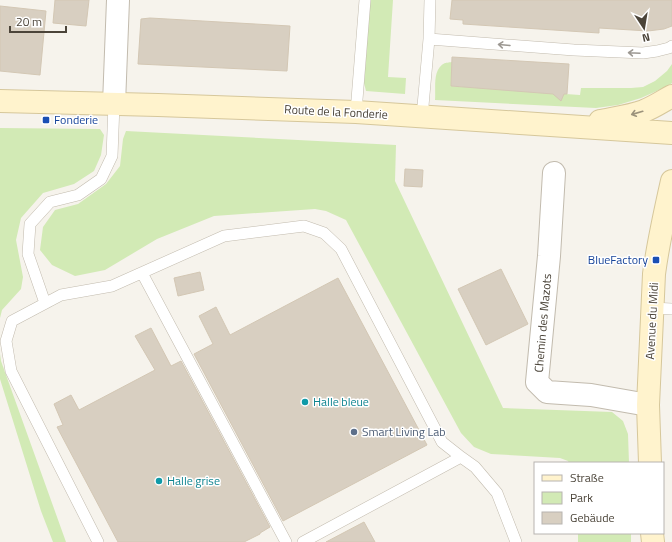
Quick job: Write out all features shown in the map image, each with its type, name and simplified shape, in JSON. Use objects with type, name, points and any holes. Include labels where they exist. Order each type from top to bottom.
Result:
[{"type":"main road","points":[[567,126],[623,117],[643,111],[672,96]]},
{"type":"main road","name":"Route de la Fonderie","points":[[0,101],[356,112],[672,133]]},
{"type":"main road","name":"Avenue du Midi","points":[[650,462],[648,405],[662,309],[656,260],[672,181]]},
{"type":"street","points":[[114,104],[118,0]]},
{"type":"street","name":"Chemin des Mazots","points":[[554,173],[549,256],[537,382],[548,392],[591,395],[648,405]]},
{"type":"lane","points":[[356,112],[365,0]]},
{"type":"lane","points":[[422,116],[429,38],[430,0]]},
{"type":"lane","points":[[429,38],[574,50],[643,53],[672,46]]},
{"type":"lane","points":[[45,303],[28,254],[30,224],[50,202],[78,195],[101,179],[112,156],[114,104]]},
{"type":"lane","points":[[98,542],[11,370],[6,341],[12,321],[61,295],[112,286],[224,236],[304,226],[324,233],[341,249],[442,442],[461,458],[475,467],[497,493],[516,542]]},
{"type":"lane","points":[[142,273],[286,542]]},
{"type":"lane","points":[[303,542],[461,458]]},
{"type":"green space","points":[[370,0],[393,0],[388,77],[406,78],[405,94],[366,91],[364,83]]},
{"type":"green space","points":[[452,62],[451,86],[580,95],[581,88],[643,87],[655,81],[667,71],[672,64],[672,83],[641,98],[618,105],[596,108],[435,100],[436,74],[445,63]]},
{"type":"green space","points":[[0,128],[100,129],[104,135],[101,155],[94,171],[74,184],[43,193],[21,218],[16,240],[23,277],[21,289],[2,310],[0,318]]},
{"type":"green space","points":[[126,131],[396,145],[395,181],[503,408],[612,412],[623,421],[628,434],[629,462],[568,462],[560,458],[491,454],[474,447],[461,433],[346,220],[326,211],[315,209],[214,216],[157,239],[105,270],[75,276],[52,265],[40,250],[43,227],[55,210],[78,204],[106,184],[120,166],[123,139]]},
{"type":"green space","points":[[0,354],[1,361],[66,542],[53,542],[41,511],[0,379]]},
{"type":"green space","points":[[578,534],[631,534],[631,542],[578,542]]},
{"type":"building","points":[[55,0],[89,0],[86,26],[53,23]]},
{"type":"building","points":[[452,0],[672,0],[672,26],[664,29],[648,31],[599,28],[599,33],[463,24],[463,20],[450,19]]},
{"type":"building","points":[[0,6],[46,11],[40,75],[0,71]]},
{"type":"building","points":[[150,18],[290,26],[287,71],[138,64],[141,19]]},
{"type":"building","points":[[452,57],[569,64],[567,94],[564,94],[561,101],[553,94],[451,86]]},
{"type":"building","points":[[405,169],[423,170],[422,187],[404,186]]},
{"type":"building","points":[[501,269],[528,324],[486,345],[458,289]]},
{"type":"building","points":[[200,272],[204,290],[178,296],[174,278]]},
{"type":"building","name":"Halle bleue","points":[[338,278],[427,445],[283,521],[194,354],[213,344],[199,316],[216,307],[230,335]]},
{"type":"building","name":"Halle grise","points":[[151,328],[171,366],[181,361],[270,527],[244,542],[118,542],[57,427],[63,425],[54,404],[71,395],[79,410],[155,370],[135,336]]},
{"type":"building","points":[[364,522],[375,542],[326,542]]},
{"type":"place","name":"Fonderie","points":[[46,120]]},
{"type":"place","name":"BlueFactory","points":[[656,260]]},
{"type":"place","name":"Halle bleue","points":[[305,402]]},
{"type":"place","name":"Smart Living Lab","points":[[354,432]]},
{"type":"place","name":"Halle grise","points":[[159,481]]}]
